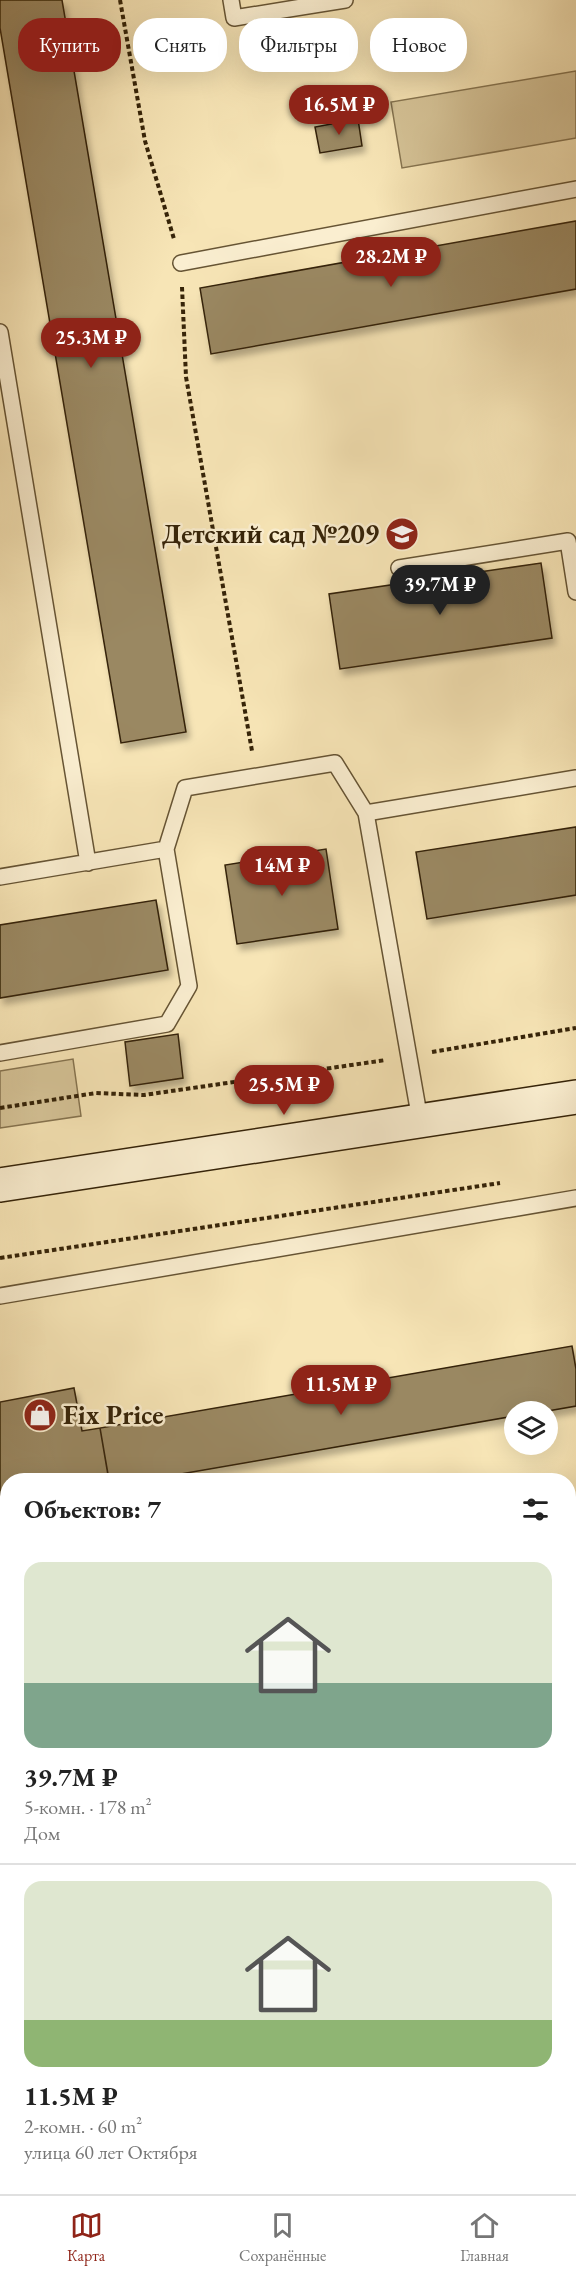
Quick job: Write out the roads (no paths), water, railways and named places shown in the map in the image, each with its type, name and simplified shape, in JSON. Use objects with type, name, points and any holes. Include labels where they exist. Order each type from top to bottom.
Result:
[{"type":"main road","points":[[0,1185],[576,1097]]},
{"type":"lane","points":[[231,0],[234,18],[345,0]]},
{"type":"lane","points":[[181,263],[576,189]]},
{"type":"lane","points":[[0,332],[88,863]]},
{"type":"lane","points":[[399,568],[568,541],[576,592]]},
{"type":"lane","points":[[0,1053],[167,1024],[189,986],[166,849],[185,788],[335,763],[366,813],[420,1120]]},
{"type":"lane","points":[[366,813],[576,778]]},
{"type":"lane","points":[[0,877],[166,849]]},
{"type":"lane","points":[[0,1296],[576,1198]]},
{"type":"place","name":"Детский сад №209","points":[[402,534]]},
{"type":"place","name":"Fix Price","points":[[40,1415]]}]
